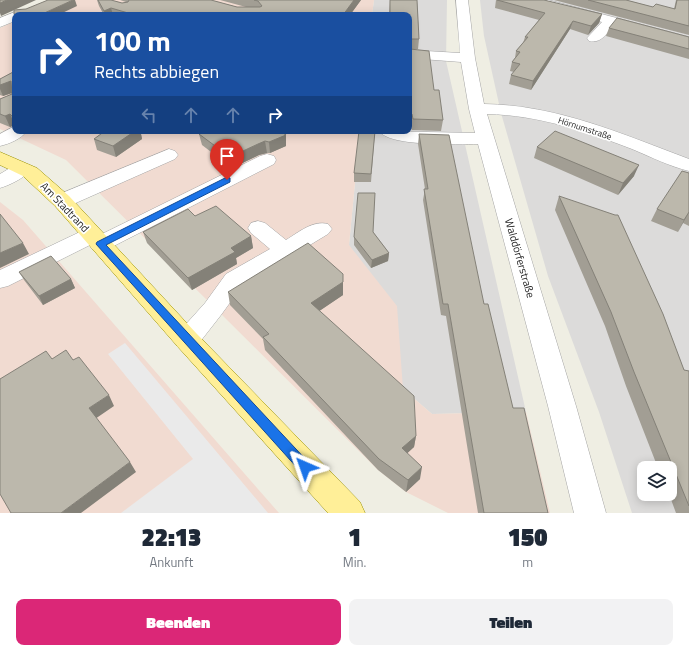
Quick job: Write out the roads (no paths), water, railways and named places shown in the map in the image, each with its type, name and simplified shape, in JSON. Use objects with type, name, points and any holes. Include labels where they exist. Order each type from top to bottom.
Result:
[{"type":"main road","name":"Am Stadtrand","points":[[0,158],[30,172],[62,201],[187,340],[349,513]]},
{"type":"street","name":"Walddörferstraße","points":[[462,0],[468,58],[485,139],[560,398],[590,513]]},
{"type":"street","points":[[533,0],[689,41]]},
{"type":"street","points":[[0,22],[12,17]]},
{"type":"street","points":[[594,38],[611,21]]},
{"type":"street","points":[[412,54],[468,58]]},
{"type":"street","name":"Hörnumstraße","points":[[478,108],[499,108],[539,114],[578,124],[689,165]]},
{"type":"street","points":[[0,141],[13,134]]},
{"type":"street","points":[[396,134],[410,137],[485,139]]},
{"type":"street","points":[[62,201],[169,154]]},
{"type":"street","points":[[0,280],[96,239],[266,160]]},
{"type":"street","points":[[0,182],[22,169]]},
{"type":"street","points":[[258,228],[285,250]]},
{"type":"street","points":[[187,340],[213,309],[234,280],[321,229]]}]
